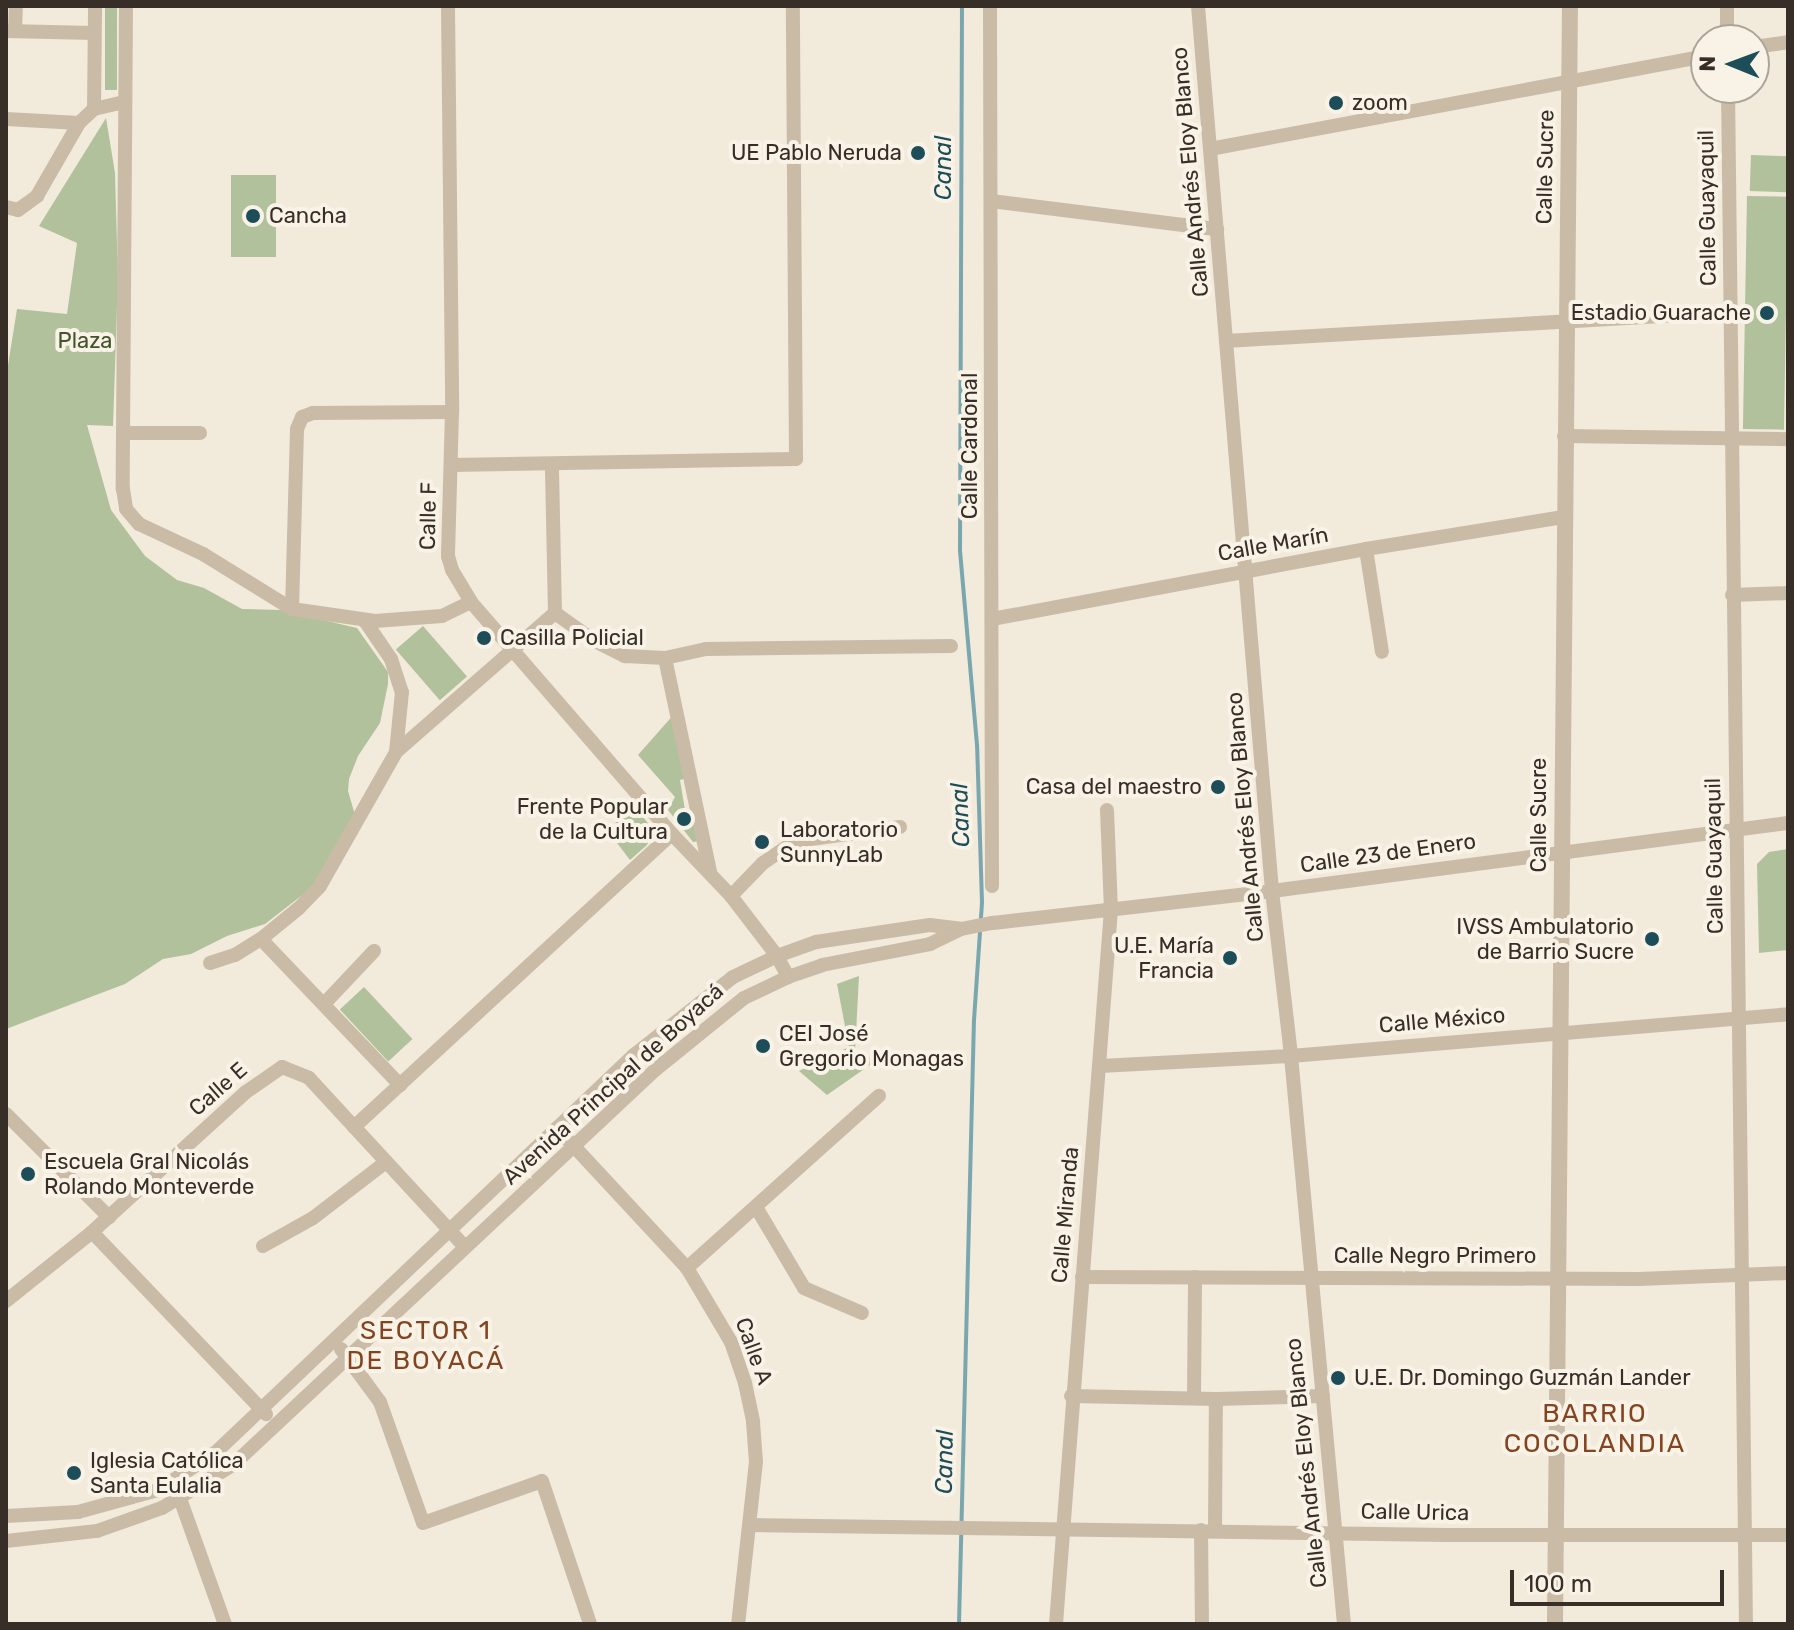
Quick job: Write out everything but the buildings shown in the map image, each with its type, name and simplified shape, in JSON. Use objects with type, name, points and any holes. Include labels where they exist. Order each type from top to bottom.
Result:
[{"type":"street","points":[[16,6],[11,31],[94,33]]},
{"type":"street","points":[[94,109],[95,6]]},
{"type":"street","points":[[126,6],[123,433],[126,509],[139,524],[203,554],[292,609],[365,621],[442,616],[471,602]]},
{"type":"street","name":"Calle F","points":[[448,6],[452,412],[448,556],[457,581],[471,602],[672,834],[710,871],[777,956],[788,977]]},
{"type":"street","points":[[451,465],[796,459],[793,6]]},
{"type":"street","name":"Calle Cardonal","points":[[990,6],[992,886]]},
{"type":"street","name":"Calle Andrés Eloy Blanco","points":[[1198,6],[1272,891],[1291,1056],[1344,1624]]},
{"type":"street","name":"Calle Sucre","points":[[1555,1624],[1564,319],[1570,6]]},
{"type":"street","points":[[1210,149],[1690,59]]},
{"type":"street","points":[[6,207],[18,210],[37,196],[79,123],[94,109],[125,102]]},
{"type":"street","name":"Calle Guayaquil","points":[[1728,104],[1746,1624]]},
{"type":"street","points":[[6,119],[79,123]]},
{"type":"street","points":[[991,201],[1217,229]]},
{"type":"street","points":[[1226,341],[1564,319],[1730,312]]},
{"type":"street","points":[[292,609],[297,429],[302,417],[313,413],[452,412]]},
{"type":"street","points":[[123,433],[200,433]]},
{"type":"street","points":[[1564,436],[1788,439]]},
{"type":"street","points":[[552,464],[555,613]]},
{"type":"street","name":"Calle Marín","points":[[992,619],[1366,549],[1563,517]]},
{"type":"street","points":[[1366,549],[1382,652]]},
{"type":"street","points":[[1732,595],[1788,593]]},
{"type":"street","points":[[210,963],[235,955],[261,939],[320,886],[396,752],[555,613]]},
{"type":"street","points":[[555,613],[593,640],[625,656],[665,658],[706,649],[951,646]]},
{"type":"street","points":[[365,621],[391,659],[402,692],[396,752]]},
{"type":"street","points":[[665,658],[710,871]]},
{"type":"street","name":"Calle Miranda","points":[[1056,1624],[1071,1396],[1111,910],[1107,810]]},
{"type":"street","name":"Calle 23 de Enero","points":[[962,929],[1788,823]]},
{"type":"street","points":[[731,896],[763,863],[796,841],[900,827]]},
{"type":"street","points":[[354,1127],[672,834]]},
{"type":"street","name":"Avenida Principal de Boyacá","points":[[6,1516],[78,1512],[158,1490],[215,1453],[634,1055],[733,977],[816,942],[930,925],[962,929]]},
{"type":"street","name":"Avenida Principal de Boyacá","points":[[6,1541],[97,1531],[181,1499],[234,1464],[655,1070],[744,998],[822,965],[930,944],[962,929]]},
{"type":"street","points":[[261,939],[400,1085]]},
{"type":"street","points":[[324,1004],[374,951]]},
{"type":"street","name":"Calle México","points":[[1100,1066],[1291,1056],[1788,1014]]},
{"type":"street","name":"Calle E","points":[[6,1301],[92,1232],[246,1092],[282,1067],[309,1078],[465,1247]]},
{"type":"street","points":[[687,1268],[879,1096]]},
{"type":"street","points":[[6,1114],[109,1217]]},
{"type":"street","name":"Calle A","points":[[557,1128],[687,1268],[731,1342],[745,1383],[756,1462],[738,1624]]},
{"type":"street","points":[[263,1246],[313,1218],[386,1162]]},
{"type":"street","points":[[756,1207],[804,1288],[862,1313]]},
{"type":"street","points":[[92,1232],[274,1424]]},
{"type":"street","name":"Calle Negro Primero","points":[[1082,1277],[1558,1279],[1742,1277],[1788,1273]]},
{"type":"street","points":[[1194,1398],[1195,1277]]},
{"type":"street","points":[[332,1340],[380,1402],[423,1523],[542,1481],[590,1624]]},
{"type":"street","points":[[1071,1396],[1216,1399],[1323,1396]]},
{"type":"street","points":[[1202,1624],[1216,1399]]},
{"type":"street","points":[[174,1479],[225,1624]]},
{"type":"street","name":"Calle Urica","points":[[750,1525],[1556,1536],[1788,1535]]},
{"type":"green space","points":[[105,6],[117,6],[117,90],[105,90]]},
{"type":"green space","name":"Plaza","points":[[106,118],[115,173],[118,278],[113,426],[87,425],[111,510],[145,556],[177,580],[204,588],[242,609],[280,610],[357,628],[388,672],[388,684],[380,723],[358,756],[349,779],[348,791],[355,815],[319,882],[265,924],[227,936],[191,954],[163,959],[125,984],[6,1029],[6,378],[17,309],[67,314],[77,243],[39,226]]},
{"type":"green space","points":[[1751,155],[1788,156],[1787,192],[1750,191]]},
{"type":"green space","name":"Cancha","points":[[231,175],[276,175],[276,257],[231,257]]},
{"type":"green space","name":"Estadio Guarache","points":[[1747,196],[1788,197],[1784,430],[1743,429]]},
{"type":"green space","points":[[423,626],[467,677],[440,700],[396,650]]},
{"type":"green space","points":[[676,712],[690,777],[680,780],[685,810],[697,810],[700,841],[693,842],[668,810],[675,797],[638,755]]},
{"type":"green space","points":[[633,804],[654,831],[647,845],[630,860],[608,831]]},
{"type":"green space","points":[[1788,849],[1788,950],[1759,953],[1757,864],[1769,852]]},
{"type":"green space","points":[[859,976],[855,1052],[877,1060],[827,1095],[799,1071],[849,1047],[837,984]]},
{"type":"green space","points":[[364,987],[412,1039],[388,1061],[340,1010]]},
{"type":"waterway","name":"Canal","points":[[959,1624],[974,1020],[982,902],[977,745],[960,551],[962,6]]},
{"type":"place","name":"zoom","points":[[1336,103]]},
{"type":"place","name":"UE Pablo Neruda","points":[[918,153]]},
{"type":"place","name":"Cancha","points":[[253,216]]},
{"type":"place","name":"Estadio Guarache","points":[[1767,313]]},
{"type":"place","name":"Casilla Policial","points":[[484,638]]},
{"type":"place","name":"Casa del maestro","points":[[1218,787]]},
{"type":"place","name":"Frente Popular de la Cultura","points":[[684,819]]},
{"type":"place","name":"Laboratorio SunnyLab","points":[[762,842]]},
{"type":"place","name":"IVSS Ambulatorio de Barrio Sucre","points":[[1652,939]]},
{"type":"place","name":"U.E. María Francia","points":[[1230,958]]},
{"type":"place","name":"CEI José Gregorio Monagas","points":[[763,1046]]},
{"type":"place","name":"Escuela Gral Nicolás Rolando Monteverde","points":[[28,1174]]},
{"type":"place","name":"U.E. Dr. Domingo Guzmán Lander","points":[[1338,1378]]},
{"type":"place","name":"Iglesia Católica Santa Eulalia","points":[[74,1473]]},
{"type":"district","name":"SECTOR 1 DE BOYACÁ","points":[[426,1346]]},
{"type":"district","name":"BARRIO COCOLANDIA","points":[[1595,1429]]}]
